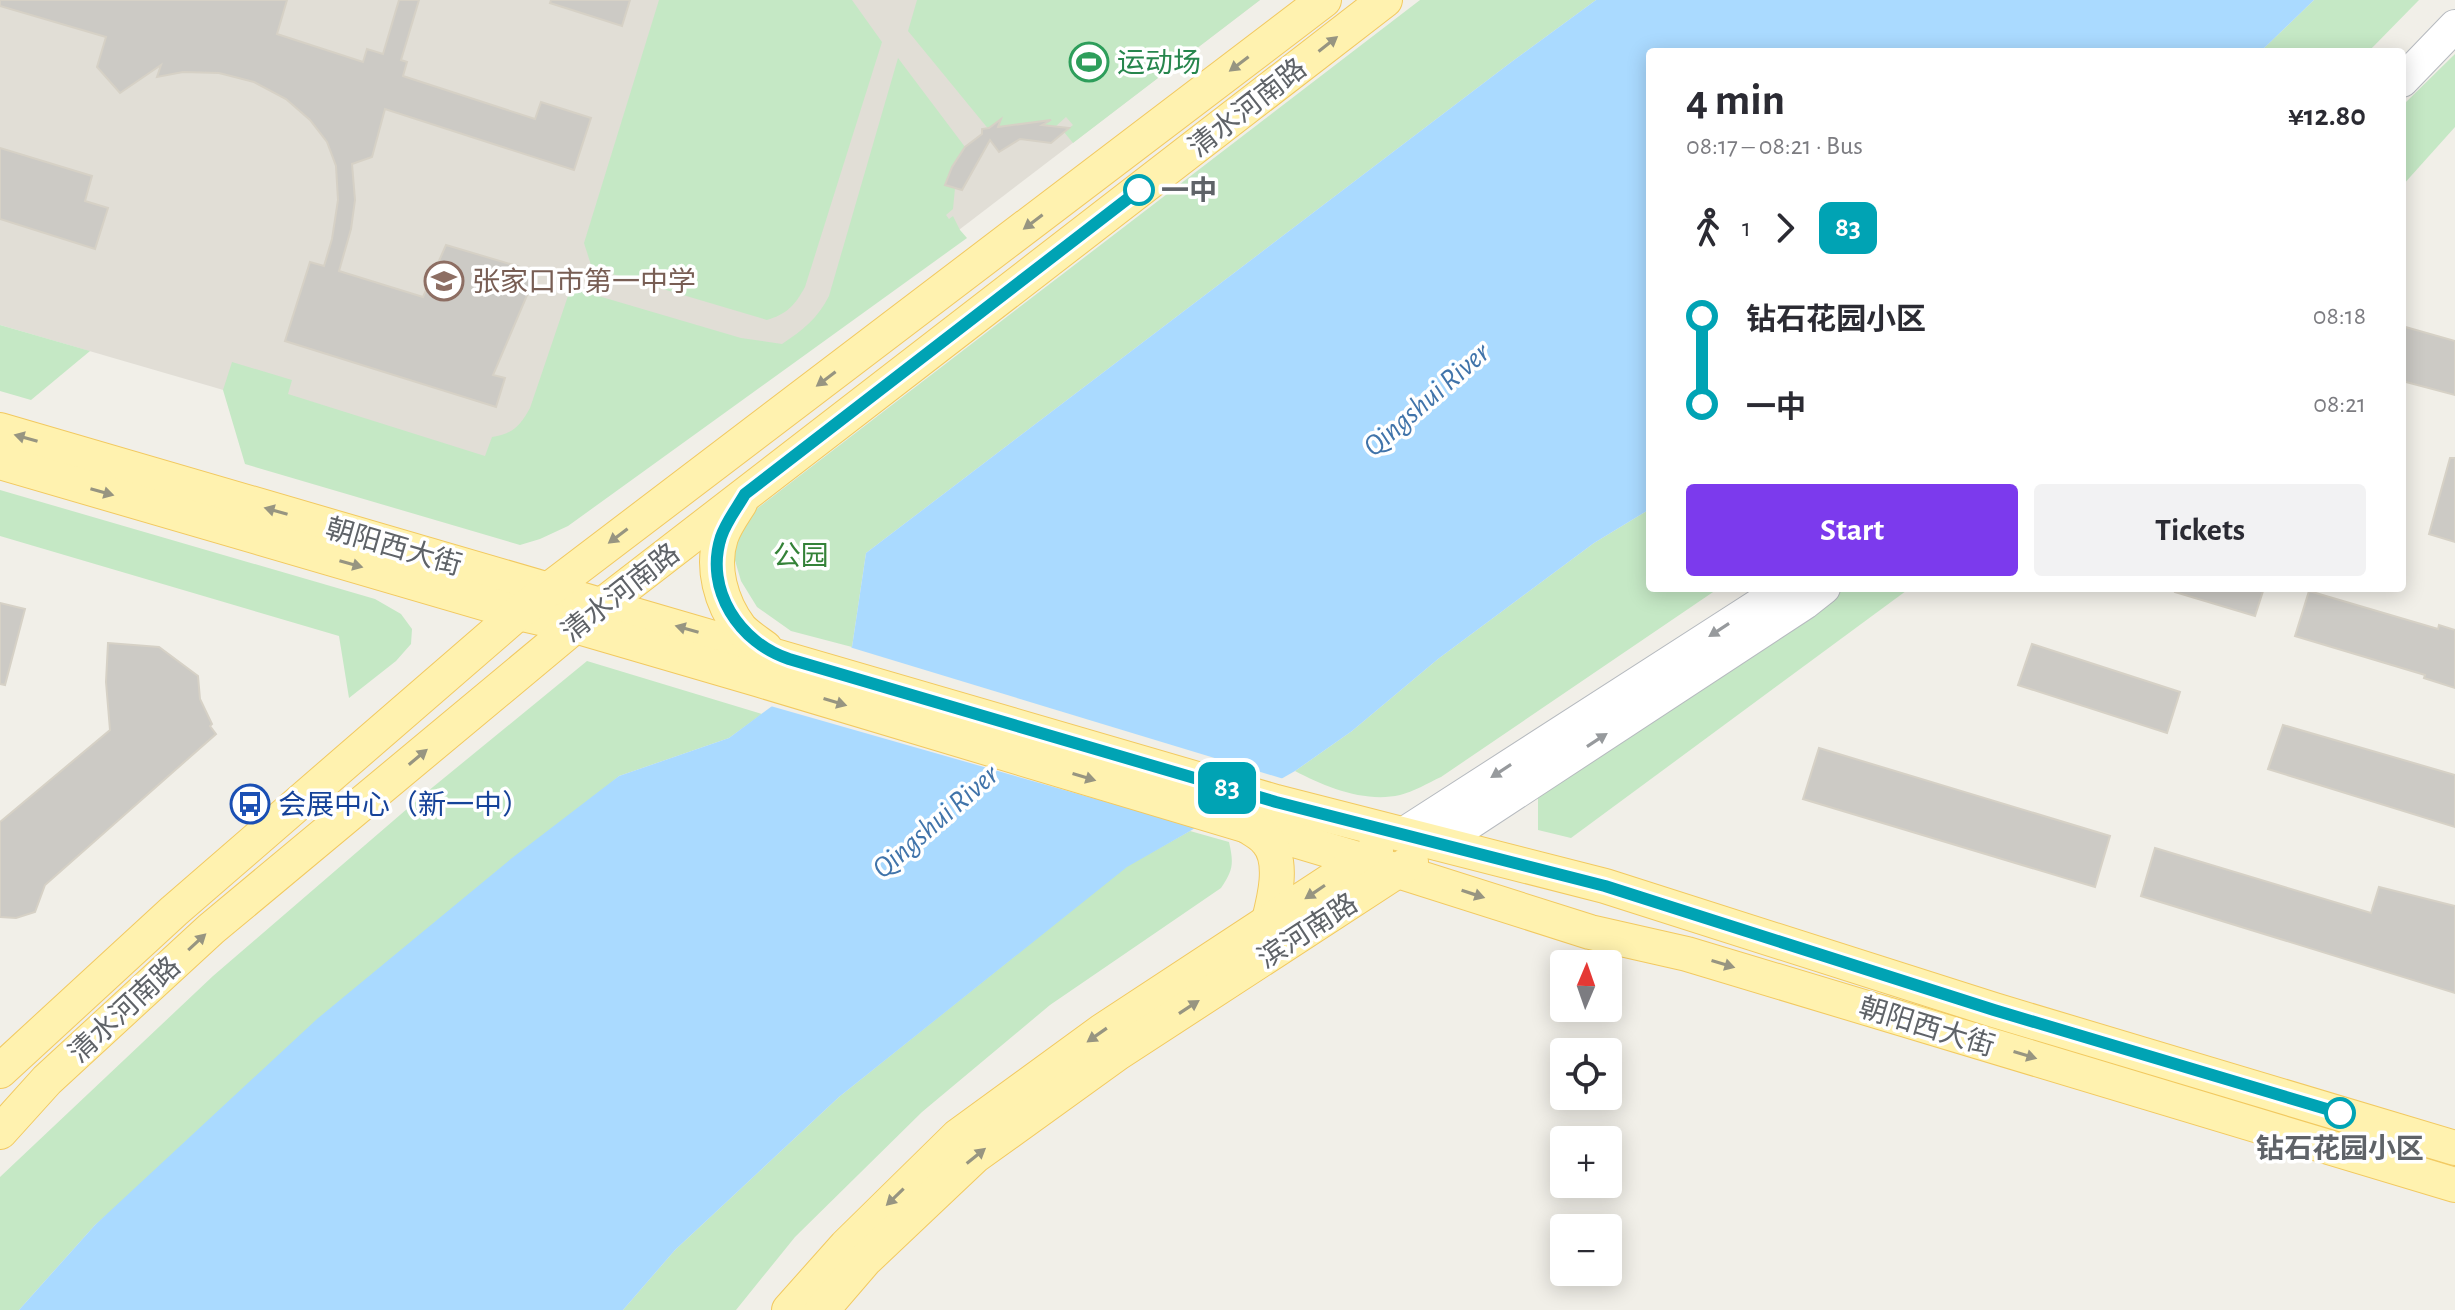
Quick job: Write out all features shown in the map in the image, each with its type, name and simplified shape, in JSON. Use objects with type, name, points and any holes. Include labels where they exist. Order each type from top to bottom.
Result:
[{"type":"main road","name":"清水河南路","points":[[1,1070],[174,911],[518,613],[1324,0]]},
{"type":"main road","name":"清水河南路","points":[[0,1132],[47,1080],[211,929],[575,626],[1385,0]]},
{"type":"main road","points":[[2406,48],[2450,0]]},
{"type":"main road","points":[[2406,77],[2455,26]]},
{"type":"main road","name":"朝阳西大街","points":[[0,430],[602,605],[1246,825],[1590,932],[1703,958],[2455,1185]]},
{"type":"main road","name":"朝阳西大街","points":[[0,462],[518,613],[773,664],[1276,802],[1605,886],[1994,1010],[2455,1148]]},
{"type":"main road","points":[[745,494],[721,536],[717,555],[718,581],[725,603],[741,629],[773,664]]},
{"type":"main road","name":"滨河南路","points":[[789,1310],[846,1246],[958,1136],[1102,1031],[1779,592]]},
{"type":"main road","name":"滨河南路","points":[[822,1310],[865,1260],[975,1156],[1118,1053],[1819,592]]},
{"type":"main road","points":[[1246,825],[1266,839],[1274,850],[1276,879],[1268,924]]},
{"type":"shaded area","name":"张家口市第一中学","points":[[0,0],[1260,0],[951,236],[584,495],[0,325]]},
{"type":"green space","points":[[659,0],[852,0],[882,42],[805,287],[790,308],[774,318],[767,320],[602,271],[591,265],[584,243]]},
{"type":"green space","points":[[917,0],[1260,0],[1073,143],[1064,132],[1073,125],[1066,117],[1055,127],[1021,124],[990,131],[908,31]]},
{"type":"green space","name":"公园","points":[[1420,0],[1596,0],[866,553],[852,647],[791,631],[757,607],[741,581],[732,550],[742,520]]},
{"type":"green space","points":[[2314,0],[2419,0],[2372,48],[2264,48]]},
{"type":"green space","points":[[2455,54],[2455,127],[2406,182],[2406,102]]},
{"type":"green space","points":[[898,58],[965,147],[945,184],[955,188],[953,209],[946,215],[949,219],[953,216],[967,238],[568,526],[520,545],[245,464],[223,390],[232,362],[292,380],[288,394],[485,456],[492,437],[515,428],[530,408],[569,293],[578,290],[741,338],[782,344],[809,323],[829,296]]},
{"type":"green space","points":[[0,325],[90,351],[31,400],[0,391]]},
{"type":"green space","points":[[0,490],[375,599],[401,614],[412,629],[411,644],[396,661],[349,698],[339,636],[0,536]]},
{"type":"green space","points":[[1646,511],[1646,592],[1713,592],[1441,777],[1415,790],[1387,797],[1359,795],[1332,788],[1295,771],[1352,731],[1438,659],[1594,543]]},
{"type":"green space","points":[[1838,592],[1905,592],[1571,838],[1538,830],[1538,790]]},
{"type":"green space","points":[[587,661],[762,714],[729,738],[619,776],[95,1225],[19,1310],[0,1310],[0,1177],[213,976],[422,796]]},
{"type":"green space","points":[[1190,831],[1229,842],[1231,866],[1221,888],[1050,1005],[922,1112],[795,1237],[736,1310],[623,1310],[675,1250],[839,1097],[1127,866]]},
{"type":"water","name":"Qingshui River","points":[[1596,0],[2314,0],[2264,48],[1646,48],[1646,511],[1594,543],[1438,659],[1352,731],[1295,771],[1127,867],[839,1097],[675,1250],[623,1310],[19,1310],[95,1225],[317,1019],[512,858],[619,776],[729,738],[852,647],[866,553]]},
{"type":"pier","points":[[846,646],[1287,780],[1201,829],[767,705]]},
{"type":"building","points":[[0,0],[287,0],[277,34],[363,62],[367,49],[383,54],[399,0],[419,0],[401,60],[407,62],[403,76],[535,119],[541,102],[591,118],[574,170],[385,109],[372,157],[352,164],[355,200],[351,229],[339,271],[423,297],[446,245],[537,272],[493,375],[505,378],[496,407],[285,341],[310,262],[324,266],[338,200],[336,166],[327,142],[310,120],[286,99],[254,82],[219,73],[183,72],[157,77],[161,65],[120,93],[97,67],[106,37],[0,6]]},
{"type":"building","points":[[551,0],[630,0],[622,26],[550,3]]},
{"type":"building","points":[[1001,119],[998,127],[1051,120],[1042,125],[1069,128],[1051,143],[1020,139],[999,152],[990,140],[962,190],[945,185],[965,147],[982,134],[982,129]]},
{"type":"building","points":[[0,148],[92,176],[85,201],[108,208],[95,249],[0,219]]},
{"type":"building","points":[[2406,327],[2455,341],[2455,395],[2406,382]]},
{"type":"building","points":[[2450,458],[2455,458],[2455,542],[2429,534]]},
{"type":"building","points":[[2175,592],[2263,592],[2255,616]]},
{"type":"building","points":[[2309,592],[2438,629],[2439,625],[2455,630],[2455,688],[2424,678],[2425,675],[2295,636]]},
{"type":"building","points":[[0,603],[25,609],[5,685],[0,684]]},
{"type":"building","points":[[108,643],[159,647],[198,676],[200,699],[216,734],[45,885],[35,912],[16,918],[0,917],[0,822],[110,730],[106,682]]},
{"type":"building","points":[[2032,644],[2180,692],[2167,733],[2018,685]]},
{"type":"building","points":[[2283,725],[2455,775],[2455,827],[2268,769]]},
{"type":"building","points":[[1819,748],[2110,836],[2095,887],[1803,799]]},
{"type":"building","points":[[2155,848],[2371,913],[2379,887],[2455,906],[2455,993],[2141,896]]},
{"type":"bus line","name":"83","points":[[1139,190],[745,494],[721,536],[717,555],[718,581],[725,603],[741,629],[771,653],[789,659],[1276,802],[1605,886],[1994,1010],[2340,1113]]},
{"type":"place","name":"运动场","points":[[1089,62]]},
{"type":"place","name":"一中","points":[[1139,190]]},
{"type":"place","name":"张家口市第一中学","points":[[444,281]]},
{"type":"place","name":"会展中心（新一中）","points":[[250,804]]},
{"type":"place","name":"钻石花园小区","points":[[2340,1113]]}]
